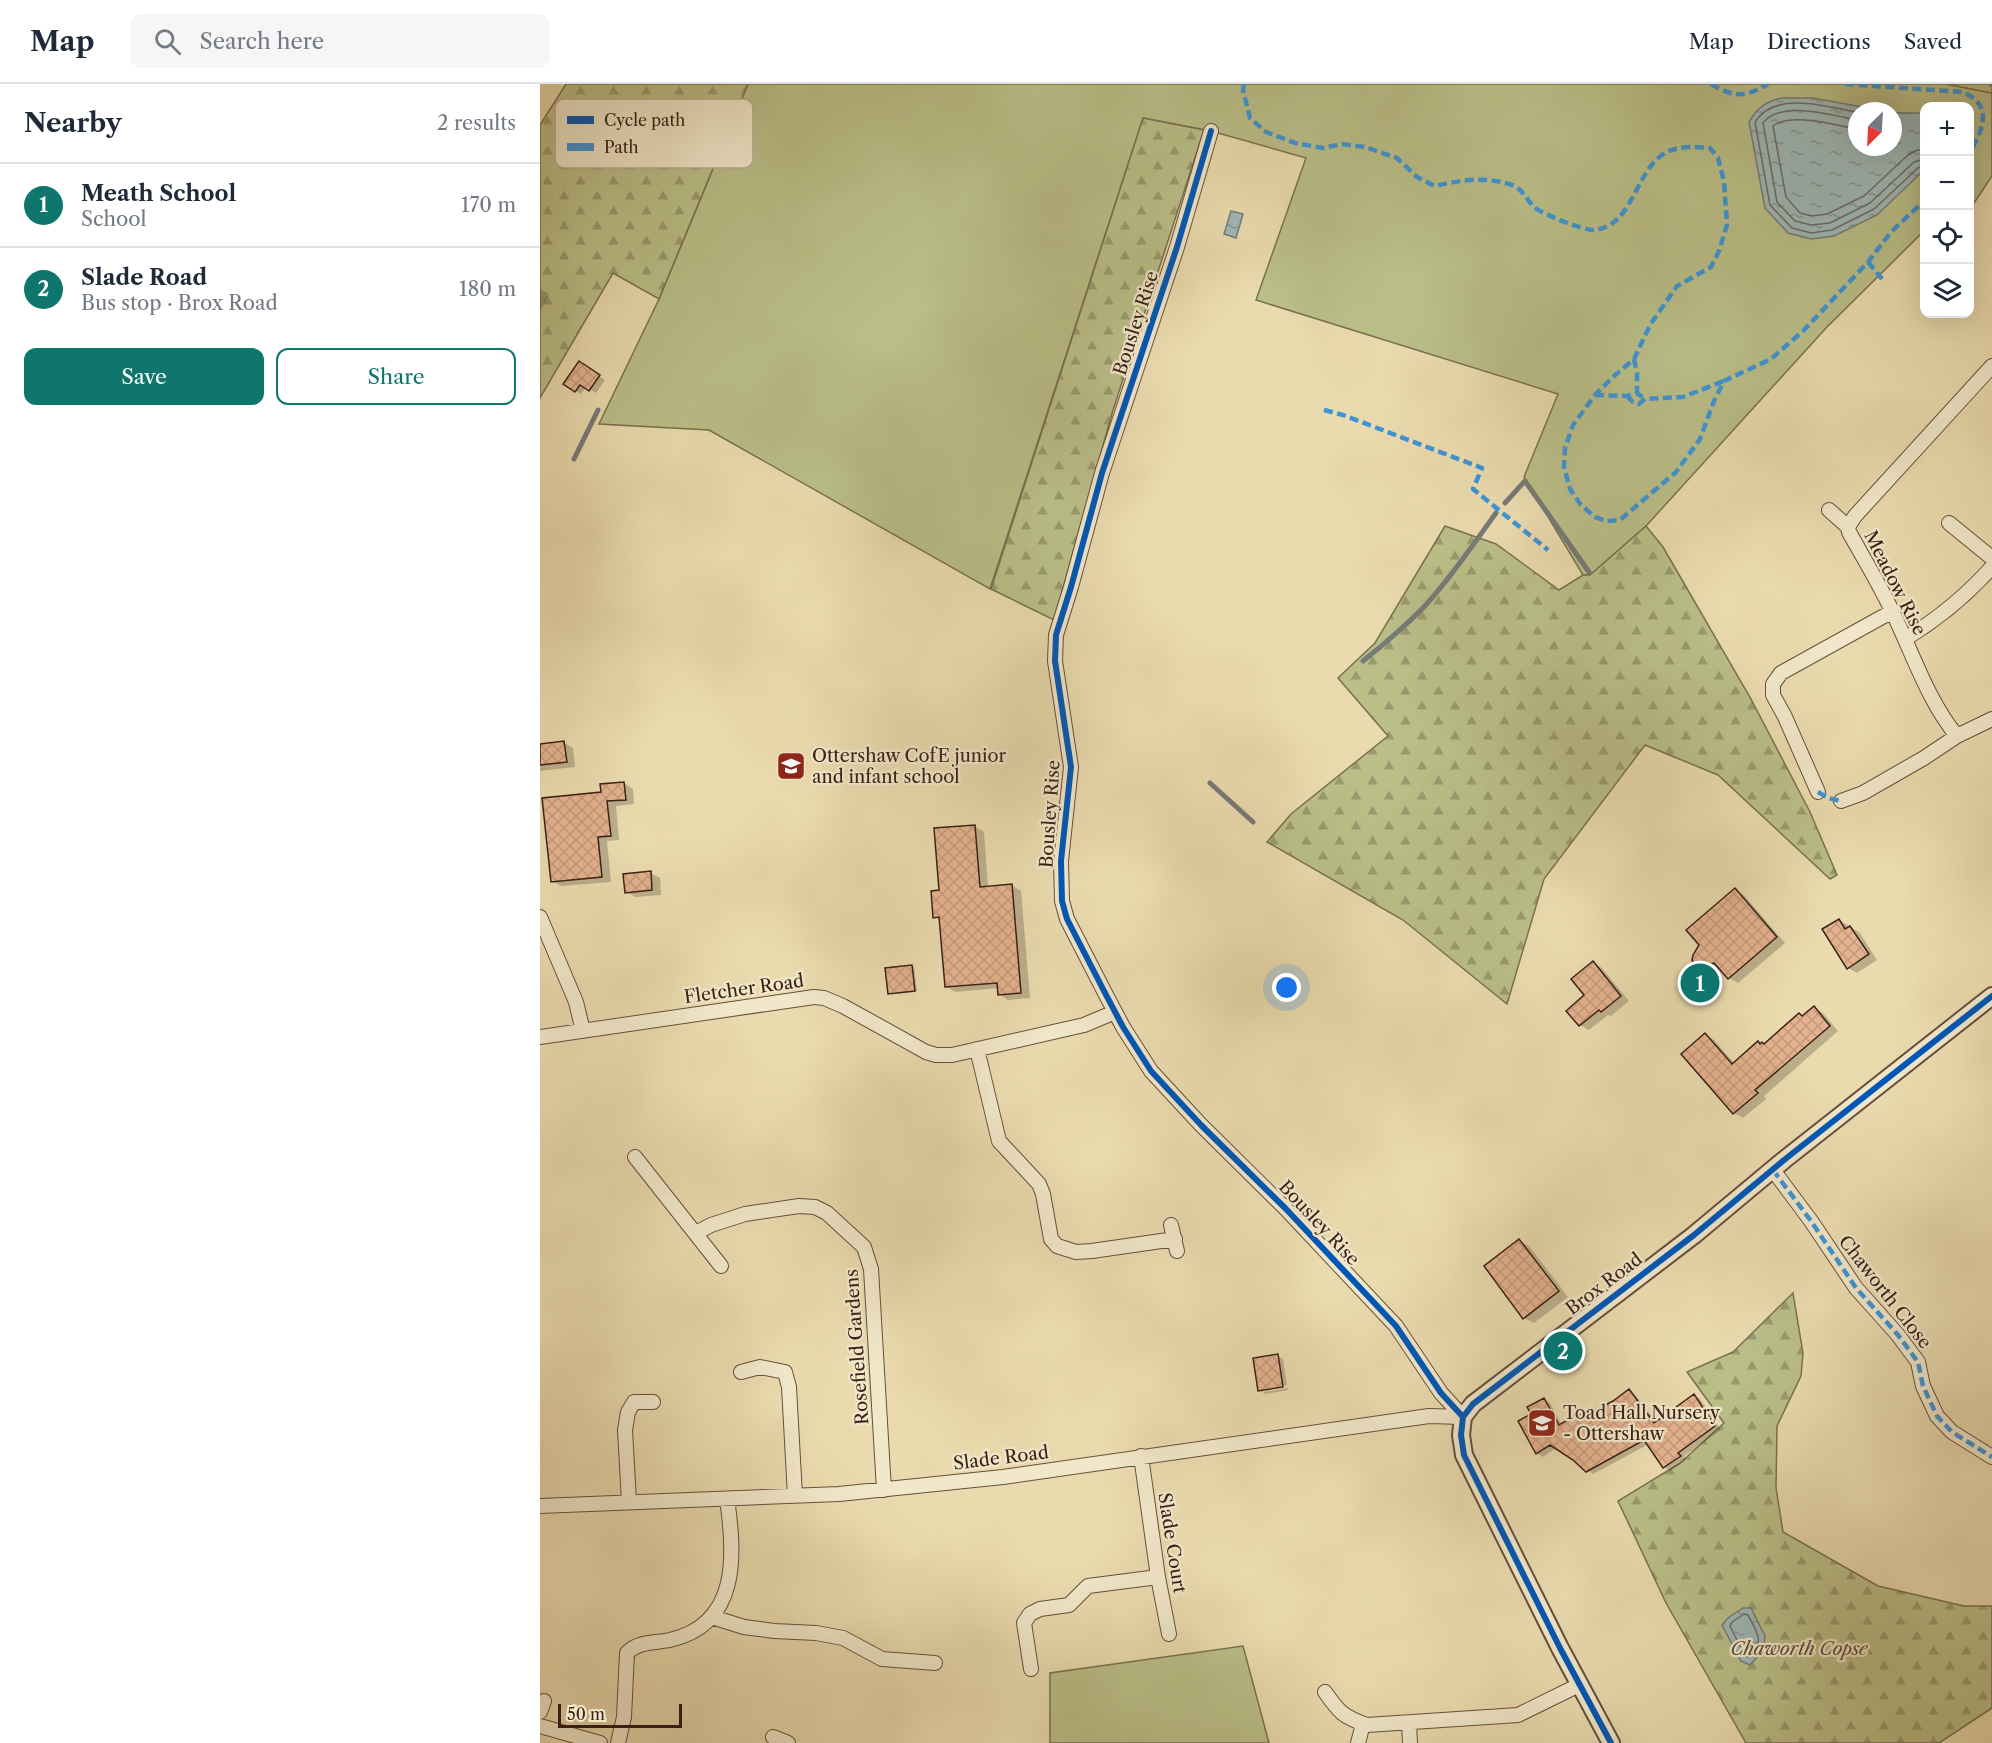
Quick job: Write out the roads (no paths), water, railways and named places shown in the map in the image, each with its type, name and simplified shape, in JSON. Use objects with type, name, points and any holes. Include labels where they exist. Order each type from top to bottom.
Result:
[{"type":"street","name":"Bousley Rise","points":[[1211,131],[1177,247],[1102,473],[1056,634],[1055,661],[1071,767],[1061,861],[1062,901],[1067,919],[1115,1012],[1151,1071],[1396,1326],[1441,1393],[1463,1417]]},
{"type":"street","name":"Meadow Rise","points":[[1957,736],[1938,708],[1893,611],[1848,527],[1855,516],[1987,383],[1992,366]]},
{"type":"street","points":[[1829,510],[1848,527]]},
{"type":"street","points":[[1949,523],[1992,558]]},
{"type":"street","points":[[1905,639],[1946,612],[1992,567]]},
{"type":"street","points":[[1818,792],[1773,695],[1773,684],[1781,673],[1893,611]]},
{"type":"street","points":[[1841,801],[1863,794],[1957,736],[1992,719]]},
{"type":"street","points":[[540,917],[576,1002],[584,1031]]},
{"type":"street","name":"Brox Road","points":[[1463,1417],[1473,1404],[1694,1235],[1992,996]]},
{"type":"street","name":"Fletcher Road","points":[[540,1037],[814,997],[824,998],[843,1006],[926,1052],[936,1055],[952,1055],[1084,1025],[1115,1012]]},
{"type":"street","points":[[977,1049],[999,1141],[1039,1184],[1051,1239],[1058,1246],[1076,1252],[1176,1245],[1171,1225]]},
{"type":"street","points":[[636,1157],[721,1266]]},
{"type":"street","name":"Chaworth Close","points":[[1773,1170],[1856,1288],[1898,1335],[1918,1362],[1923,1386],[1937,1416],[1952,1432],[1992,1457]]},
{"type":"street","name":"Rosefield Gardens","points":[[696,1233],[711,1225],[745,1214],[799,1206],[815,1207],[827,1213],[864,1247],[872,1269],[884,1490]]},
{"type":"street","points":[[741,1372],[760,1367],[785,1372],[789,1387],[795,1496]]},
{"type":"street","points":[[629,1502],[625,1430],[628,1412],[634,1402],[653,1402]]},
{"type":"street","name":"Slade Road","points":[[540,1506],[839,1494],[884,1490],[1003,1477],[1429,1416],[1463,1417]]},
{"type":"street","points":[[1463,1417],[1461,1435],[1464,1455],[1579,1685],[1611,1743]]},
{"type":"street","name":"Slade Court","points":[[1141,1456],[1158,1576],[1169,1634]]},
{"type":"street","points":[[618,1743],[624,1717],[627,1653],[633,1647],[671,1640],[702,1626],[717,1612],[726,1593],[730,1574],[732,1538],[728,1499]]},
{"type":"street","points":[[1030,1669],[1024,1623],[1030,1614],[1040,1609],[1069,1605],[1088,1586],[1158,1576]]},
{"type":"street","points":[[712,1617],[744,1627],[816,1633],[843,1638],[882,1659],[935,1663]]},
{"type":"street","points":[[1325,1692],[1348,1719],[1367,1725],[1518,1715],[1579,1685]]},
{"type":"street","points":[[1409,1723],[1410,1743]]},
{"type":"street","points":[[1358,1743],[1363,1724]]},
{"type":"street","points":[[540,1726],[600,1743]]},
{"type":"street","points":[[774,1737],[788,1743]]},
{"type":"water","points":[[1782,98],[1813,98],[1848,104],[1848,156],[1902,156],[1902,113],[1920,113],[1920,174],[1877,215],[1834,236],[1811,239],[1788,233],[1765,208],[1749,122],[1762,106]]},
{"type":"water","points":[[1231,211],[1243,214],[1236,238],[1224,234]]},
{"type":"water","points":[[1743,1608],[1751,1608],[1765,1636],[1763,1650],[1750,1665],[1741,1661],[1722,1625]]},
{"type":"waterway","points":[[574,459],[598,410]]},
{"type":"waterway","points":[[1505,503],[1525,481],[1589,572]]},
{"type":"waterway","points":[[1363,661],[1432,598],[1496,513]]},
{"type":"waterway","points":[[1210,783],[1253,822]]},
{"type":"place","name":"Ottershaw CofE junior and infant school","points":[[791,766]]},
{"type":"place","name":"Meath School","points":[[1700,983]]},
{"type":"place","name":"Slade Road","points":[[1563,1351]]},
{"type":"place","name":"Toad Hall Nursery - Ottershaw","points":[[1542,1423]]},
{"type":"park label","name":"Chaworth Copse","points":[[1799,1649]]}]
